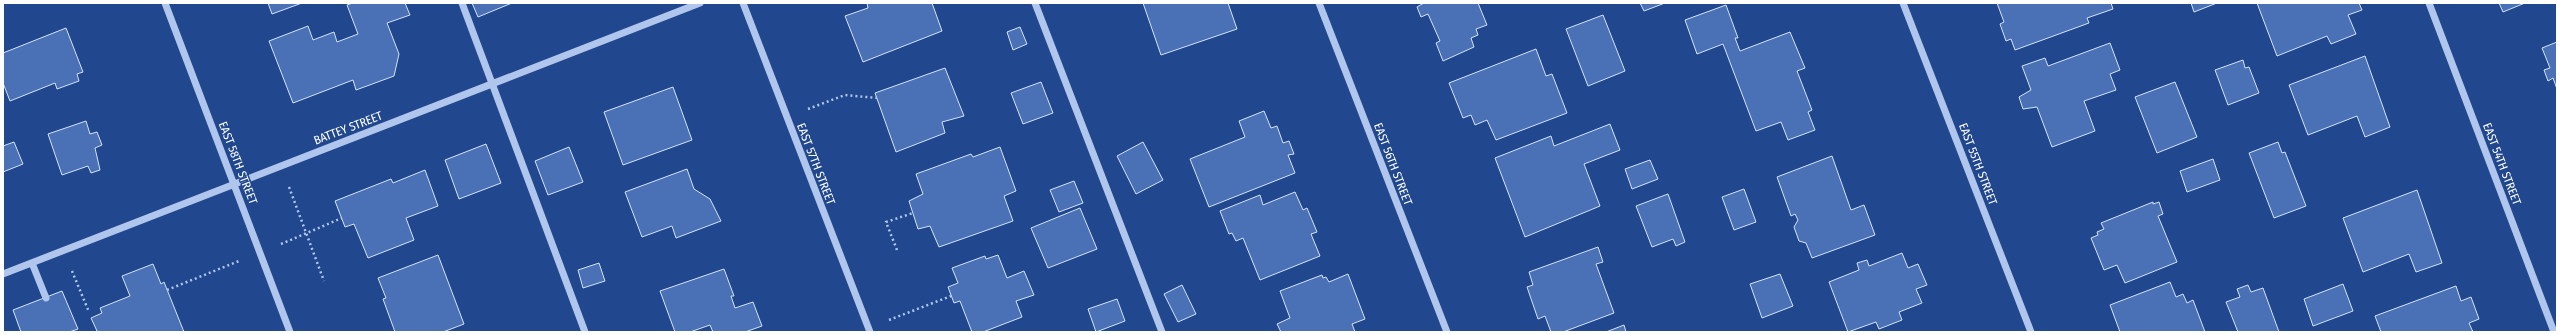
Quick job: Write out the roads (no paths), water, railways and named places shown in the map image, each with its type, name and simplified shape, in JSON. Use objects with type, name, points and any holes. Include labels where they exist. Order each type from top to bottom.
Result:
[{"type":"street","name":"EAST 58TH STREET","points":[[165,3],[290,332]]},
{"type":"street","points":[[462,3],[494,83],[586,332]]},
{"type":"street","name":"BATTEY STREET","points":[[3,274],[700,3]]},
{"type":"street","name":"EAST 57TH STREET","points":[[743,3],[869,330]]},
{"type":"street","points":[[1035,3],[1162,332]]},
{"type":"street","name":"EAST 56TH STREET","points":[[1319,3],[1447,332]]},
{"type":"street","name":"EAST 55TH STREET","points":[[1903,3],[2031,332]]},
{"type":"street","name":"EAST 54TH STREET","points":[[2429,3],[2554,332]]},
{"type":"street","points":[[32,263],[46,298]]}]
